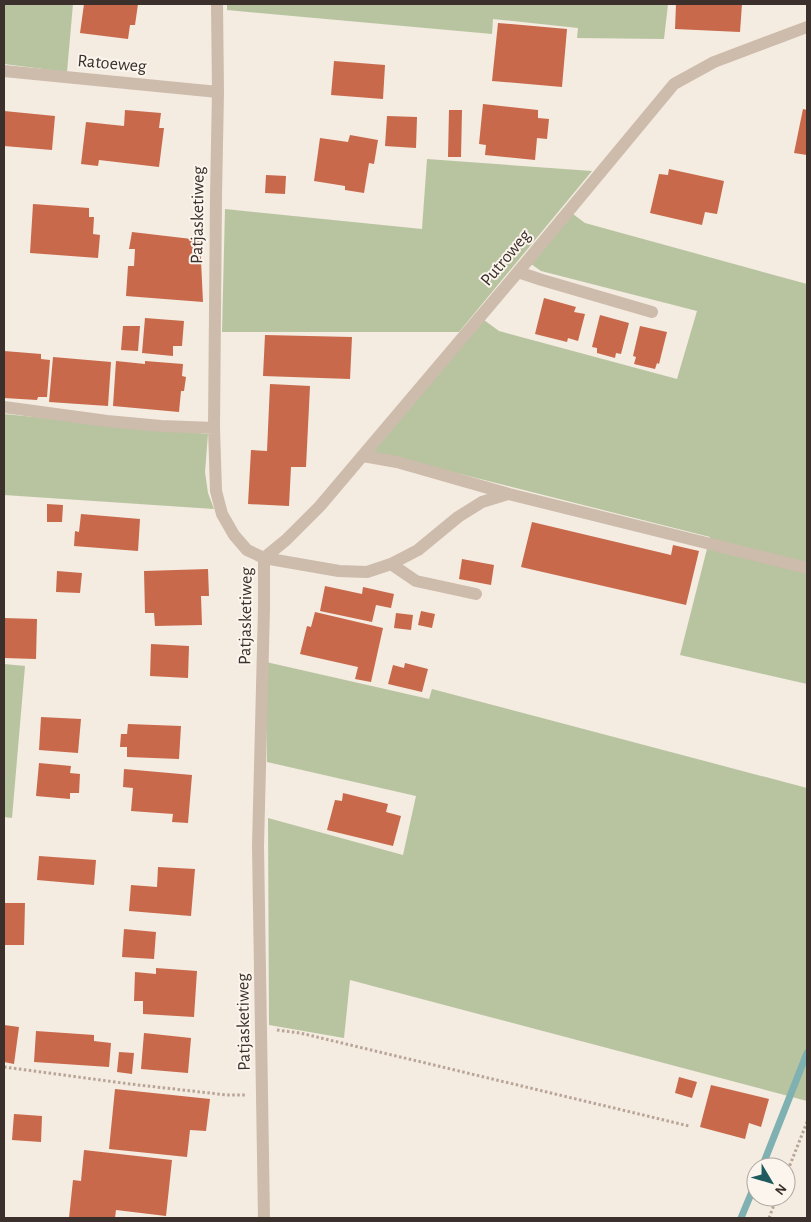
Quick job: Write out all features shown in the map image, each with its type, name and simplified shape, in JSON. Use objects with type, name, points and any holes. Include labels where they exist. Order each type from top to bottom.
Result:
[{"type":"street","name":"Patjasketiweg","points":[[217,4],[218,92],[214,428],[216,491],[222,514],[234,535],[247,550],[264,558],[258,846],[264,1218]]},
{"type":"street","name":"Putroweg","points":[[264,558],[286,540],[320,506],[674,84],[714,62],[807,27]]},
{"type":"street","name":"Ratoeweg","points":[[4,71],[218,92]]},
{"type":"street","points":[[518,272],[652,312]]},
{"type":"street","points":[[4,407],[107,421],[214,428]]},
{"type":"street","points":[[363,456],[397,462],[508,494],[807,568]]},
{"type":"street","points":[[264,558],[340,571],[367,572],[391,564],[418,550],[458,517],[482,502],[508,494]]},
{"type":"street","points":[[391,564],[416,581],[476,594]]},
{"type":"path","points":[[261,1028],[300,1033],[689,1126]]},
{"type":"path","points":[[4,1067],[227,1095],[262,1094]]},
{"type":"path","points":[[793,1157],[807,1122]]},
{"type":"green space","points":[[4,4],[73,4],[67,72],[4,64]]},
{"type":"green space","points":[[227,4],[668,4],[664,39],[577,38],[578,28],[493,19],[492,34],[227,10]]},
{"type":"green space","points":[[427,159],[592,171],[459,332],[222,332],[225,209],[422,229]]},
{"type":"green space","points":[[573,214],[585,223],[807,284],[807,684],[680,655],[710,537],[373,452],[484,320],[499,331],[677,379],[697,311],[541,271],[531,264]]},
{"type":"green space","points":[[4,414],[208,434],[205,472],[208,493],[214,509],[4,495]]},
{"type":"green space","points":[[266,662],[429,699],[432,689],[807,788],[807,1101],[350,980],[344,1038],[269,1025],[268,818],[403,855],[416,796],[267,762]]},
{"type":"green space","points":[[4,664],[25,666],[12,818],[4,817]]},
{"type":"building","points":[[84,4],[138,4],[135,25],[130,25],[128,39],[80,33]]},
{"type":"building","points":[[676,4],[742,4],[740,32],[675,29]]},
{"type":"building","points":[[498,23],[567,29],[562,87],[492,81]]},
{"type":"building","points":[[334,61],[385,65],[383,99],[331,95]]},
{"type":"building","points":[[483,104],[538,110],[538,118],[549,119],[547,139],[537,138],[535,160],[485,155],[486,145],[479,144]]},
{"type":"building","points":[[803,109],[807,110],[807,155],[794,153]]},
{"type":"building","points":[[125,110],[161,113],[159,128],[164,128],[159,167],[99,160],[98,166],[81,164],[86,122],[124,126]]},
{"type":"building","points":[[449,110],[462,110],[461,157],[448,157]]},
{"type":"building","points":[[4,111],[55,116],[52,150],[4,146]]},
{"type":"building","points":[[387,116],[417,117],[416,148],[385,146]]},
{"type":"building","points":[[350,135],[378,140],[374,164],[369,163],[364,193],[345,190],[345,186],[314,181],[320,138],[348,142]]},
{"type":"building","points":[[669,169],[724,181],[717,214],[705,212],[702,225],[650,213],[659,174],[668,175]]},
{"type":"building","points":[[266,175],[286,176],[285,194],[265,193]]},
{"type":"building","points":[[33,204],[89,208],[89,217],[94,217],[93,234],[100,235],[98,258],[30,253]]},
{"type":"building","points":[[132,232],[200,240],[203,302],[126,296],[128,266],[134,266],[135,249],[129,249]]},
{"type":"building","points":[[544,298],[576,307],[574,312],[585,314],[578,341],[568,338],[567,342],[535,334]]},
{"type":"building","points":[[600,315],[629,323],[621,354],[616,353],[615,358],[597,353],[597,348],[592,347]]},
{"type":"building","points":[[145,318],[184,321],[182,346],[173,346],[173,356],[142,353]]},
{"type":"building","points":[[123,326],[140,326],[138,351],[121,350]]},
{"type":"building","points":[[640,326],[667,332],[659,364],[657,363],[655,369],[634,364],[636,357],[633,356]]},
{"type":"building","points":[[265,335],[352,337],[350,379],[263,376]]},
{"type":"building","points":[[4,351],[41,354],[41,359],[50,360],[47,397],[38,397],[37,400],[4,398]]},
{"type":"building","points":[[53,357],[111,362],[108,406],[49,402]]},
{"type":"building","points":[[116,361],[145,364],[145,361],[183,364],[182,376],[186,377],[184,391],[181,391],[179,412],[113,406]]},
{"type":"building","points":[[270,384],[310,386],[306,467],[291,467],[289,506],[248,504],[251,450],[267,451]]},
{"type":"building","points":[[47,504],[63,505],[62,522],[47,522]]},
{"type":"building","points":[[81,514],[140,519],[138,551],[74,546],[75,531],[79,532]]},
{"type":"building","points":[[532,522],[671,555],[673,545],[699,551],[686,605],[521,567]]},
{"type":"building","points":[[462,559],[494,565],[491,585],[459,579]]},
{"type":"building","points":[[208,569],[209,596],[201,596],[202,625],[155,626],[154,613],[145,613],[144,571]]},
{"type":"building","points":[[57,571],[82,573],[80,593],[56,592]]},
{"type":"building","points":[[325,586],[362,594],[363,587],[394,594],[391,608],[376,605],[372,622],[320,611]]},
{"type":"building","points":[[421,611],[435,614],[432,628],[418,625]]},
{"type":"building","points":[[315,612],[383,628],[371,682],[355,679],[358,667],[300,654],[307,626],[311,627]]},
{"type":"building","points":[[396,613],[413,615],[411,630],[394,628]]},
{"type":"building","points":[[4,618],[37,619],[36,659],[4,658]]},
{"type":"building","points":[[151,644],[189,646],[188,678],[150,676]]},
{"type":"building","points":[[405,663],[428,669],[422,692],[388,684],[393,665],[404,668]]},
{"type":"building","points":[[41,717],[81,719],[78,753],[39,750]]},
{"type":"building","points":[[128,724],[181,726],[179,759],[127,757],[127,747],[120,747],[121,734],[127,734]]},
{"type":"building","points":[[39,763],[71,766],[70,773],[80,774],[79,793],[70,793],[70,799],[36,796]]},
{"type":"building","points":[[124,769],[192,775],[188,823],[172,822],[173,814],[131,811],[133,788],[123,787]]},
{"type":"building","points":[[343,793],[388,804],[386,812],[401,816],[393,846],[327,830],[335,800],[342,801]]},
{"type":"building","points":[[39,856],[96,860],[94,885],[37,880]]},
{"type":"building","points":[[158,867],[195,869],[191,916],[129,911],[131,885],[157,887]]},
{"type":"building","points":[[4,903],[25,903],[24,945],[4,945]]},
{"type":"building","points":[[124,929],[156,932],[154,959],[122,957]]},
{"type":"building","points":[[156,968],[197,971],[194,1017],[143,1014],[143,1001],[134,1001],[135,972],[156,974]]},
{"type":"building","points":[[4,1025],[19,1027],[14,1064],[4,1062]]},
{"type":"building","points":[[36,1031],[94,1035],[94,1041],[111,1043],[109,1067],[34,1062]]},
{"type":"building","points":[[144,1033],[191,1038],[188,1073],[141,1069]]},
{"type":"building","points":[[119,1052],[134,1053],[132,1074],[117,1072]]},
{"type":"building","points":[[679,1077],[697,1082],[692,1098],[675,1093]]},
{"type":"building","points":[[711,1085],[769,1099],[761,1127],[749,1123],[745,1139],[700,1127]]},
{"type":"building","points":[[115,1089],[210,1099],[206,1131],[190,1130],[187,1157],[109,1149]]},
{"type":"building","points":[[14,1114],[42,1116],[41,1142],[12,1140]]},
{"type":"building","points":[[84,1150],[172,1160],[166,1216],[116,1210],[115,1218],[69,1218],[73,1180],[81,1181]]},
{"type":"waterway","points":[[766,1157],[807,1053]]},
{"type":"waterway","points":[[741,1218],[746,1206]]}]
